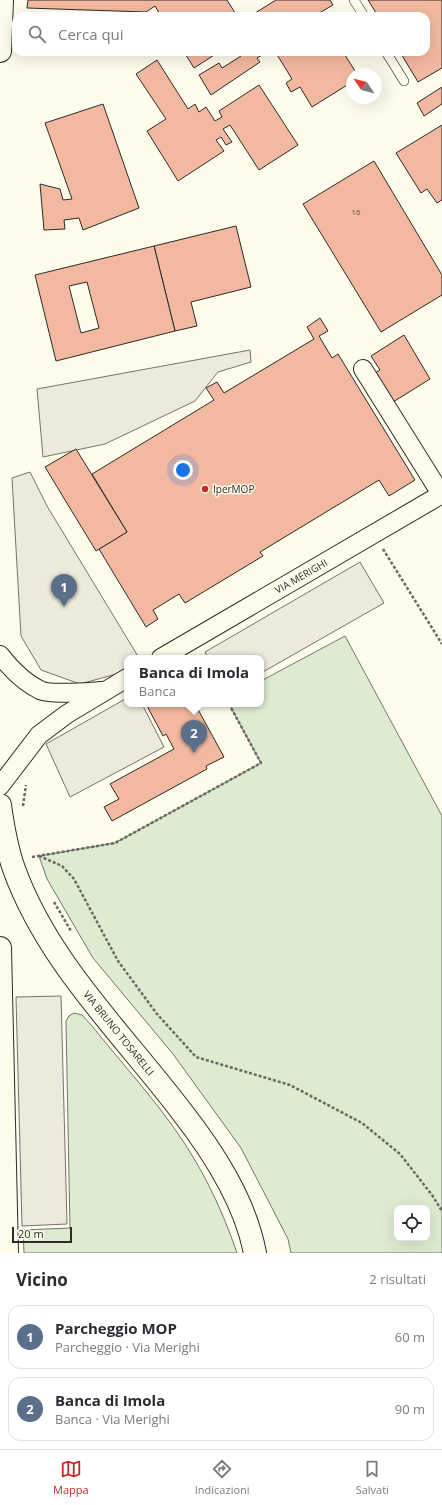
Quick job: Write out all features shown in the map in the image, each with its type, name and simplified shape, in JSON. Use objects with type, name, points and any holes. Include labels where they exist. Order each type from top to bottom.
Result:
[{"type":"main road","points":[[0,51],[1,13]]},
{"type":"main road","name":"VIA BRUNO TOSARELLI","points":[[0,805],[6,842],[14,869],[25,895],[44,930],[68,969],[166,1091],[206,1144],[237,1199],[247,1225],[255,1253]]},
{"type":"main road","points":[[0,948],[2,1091],[7,1253]]},
{"type":"street","name":"VIA MERIGHI","points":[[165,655],[442,494],[363,369]]},
{"type":"street","points":[[0,655],[14,673],[41,691],[77,693],[107,691]]},
{"type":"street","points":[[0,786],[39,735],[67,714],[124,680]]},
{"type":"lane","points":[[354,0],[362,12]]},
{"type":"lane","points":[[388,56],[404,81]]},
{"type":"path","points":[[374,533],[442,644]]},
{"type":"path","points":[[32,857],[115,843],[261,763],[231,707]]},
{"type":"path","points":[[22,813],[25,787],[29,780]]},
{"type":"path","points":[[30,852],[35,864]]},
{"type":"path","points":[[39,856],[62,866],[74,879],[118,960],[157,1014],[196,1057],[290,1085],[362,1123],[400,1154],[432,1195],[442,1211]]},
{"type":"path","points":[[53,899],[72,934]]},
{"type":"green space","points":[[345,636],[442,816],[442,1253],[291,1253],[288,1239],[241,1148],[173,1054],[93,958],[47,879],[39,856],[115,843],[261,763],[231,707],[264,707],[264,679]]},
{"type":"green space","points":[[74,1013],[82,1015],[92,1026],[173,1126],[214,1195],[237,1253],[24,1253],[23,1230],[70,1228],[66,1021],[69,1016]]},
{"type":"shaded area","points":[[250,350],[251,362],[218,372],[195,401],[105,444],[43,457],[37,389]]},
{"type":"shaded area","points":[[30,472],[47,506],[137,655],[124,655],[124,671],[120,673],[80,684],[41,670],[21,636],[12,478]]},
{"type":"shaded area","points":[[360,562],[384,603],[264,671],[264,655],[206,655],[205,652]]},
{"type":"shaded area","points":[[124,700],[124,707],[144,707],[164,747],[70,797],[46,744]]},
{"type":"shaded area","points":[[61,996],[67,1224],[22,1226],[16,997]]},
{"type":"building","points":[[28,0],[227,0],[234,12],[159,12],[155,6],[146,12],[27,8]]},
{"type":"building","points":[[276,0],[330,0],[333,5],[321,12],[257,12]]},
{"type":"building","points":[[368,0],[442,0],[442,68],[418,82],[402,56],[430,56],[430,12],[376,12]]},
{"type":"building","points":[[186,56],[213,56],[194,68]]},
{"type":"building","points":[[241,56],[260,56],[257,58],[260,62],[211,95],[199,75],[219,63],[222,68]]},
{"type":"building","points":[[278,56],[346,56],[353,68],[346,68],[346,86],[312,107],[300,87],[291,92],[286,83],[292,79]]},
{"type":"building","points":[[157,60],[188,109],[195,104],[199,112],[206,107],[215,121],[222,117],[219,111],[259,85],[298,145],[259,170],[230,125],[223,129],[232,142],[226,145],[221,137],[216,140],[224,151],[178,181],[147,131],[166,119],[136,74]]},
{"type":"building","points":[[442,87],[442,104],[424,116],[417,103]]},
{"type":"building","points":[[103,104],[139,208],[83,230],[79,218],[64,220],[65,229],[44,230],[40,184],[60,189],[63,200],[72,199],[45,123]]},
{"type":"building","points":[[442,125],[442,200],[437,203],[427,189],[421,193],[396,153]]},
{"type":"building","points":[[374,161],[442,275],[442,295],[381,332],[303,204]]},
{"type":"building","points":[[236,226],[251,287],[191,302],[197,326],[175,331],[154,246]]},
{"type":"building","points":[[154,246],[175,331],[56,361],[35,275]],"holes":[[[87,282],[99,328],[81,333],[69,286]]]},
{"type":"building","points":[[320,318],[328,331],[319,336],[332,358],[338,354],[415,480],[389,496],[379,480],[260,552],[263,556],[185,603],[179,594],[153,610],[158,619],[146,627],[99,549],[127,532],[92,474],[214,400],[206,388],[217,382],[224,393],[314,339],[307,327]]},
{"type":"building","points":[[404,335],[430,379],[393,402],[375,373],[380,370],[371,356]]},
{"type":"building","points":[[76,449],[127,532],[96,551],[45,467]]},
{"type":"building","points":[[148,707],[197,707],[224,757],[206,766],[207,769],[112,821],[104,807],[119,799],[110,784],[174,749],[166,734],[163,736]]},
{"type":"place","name":"IperMOP","points":[[205,489]]},
{"type":"place","name":"Parcheggio MOP","points":[[64,607]]},
{"type":"place","name":"Banca di Imola","points":[[194,753]]}]
